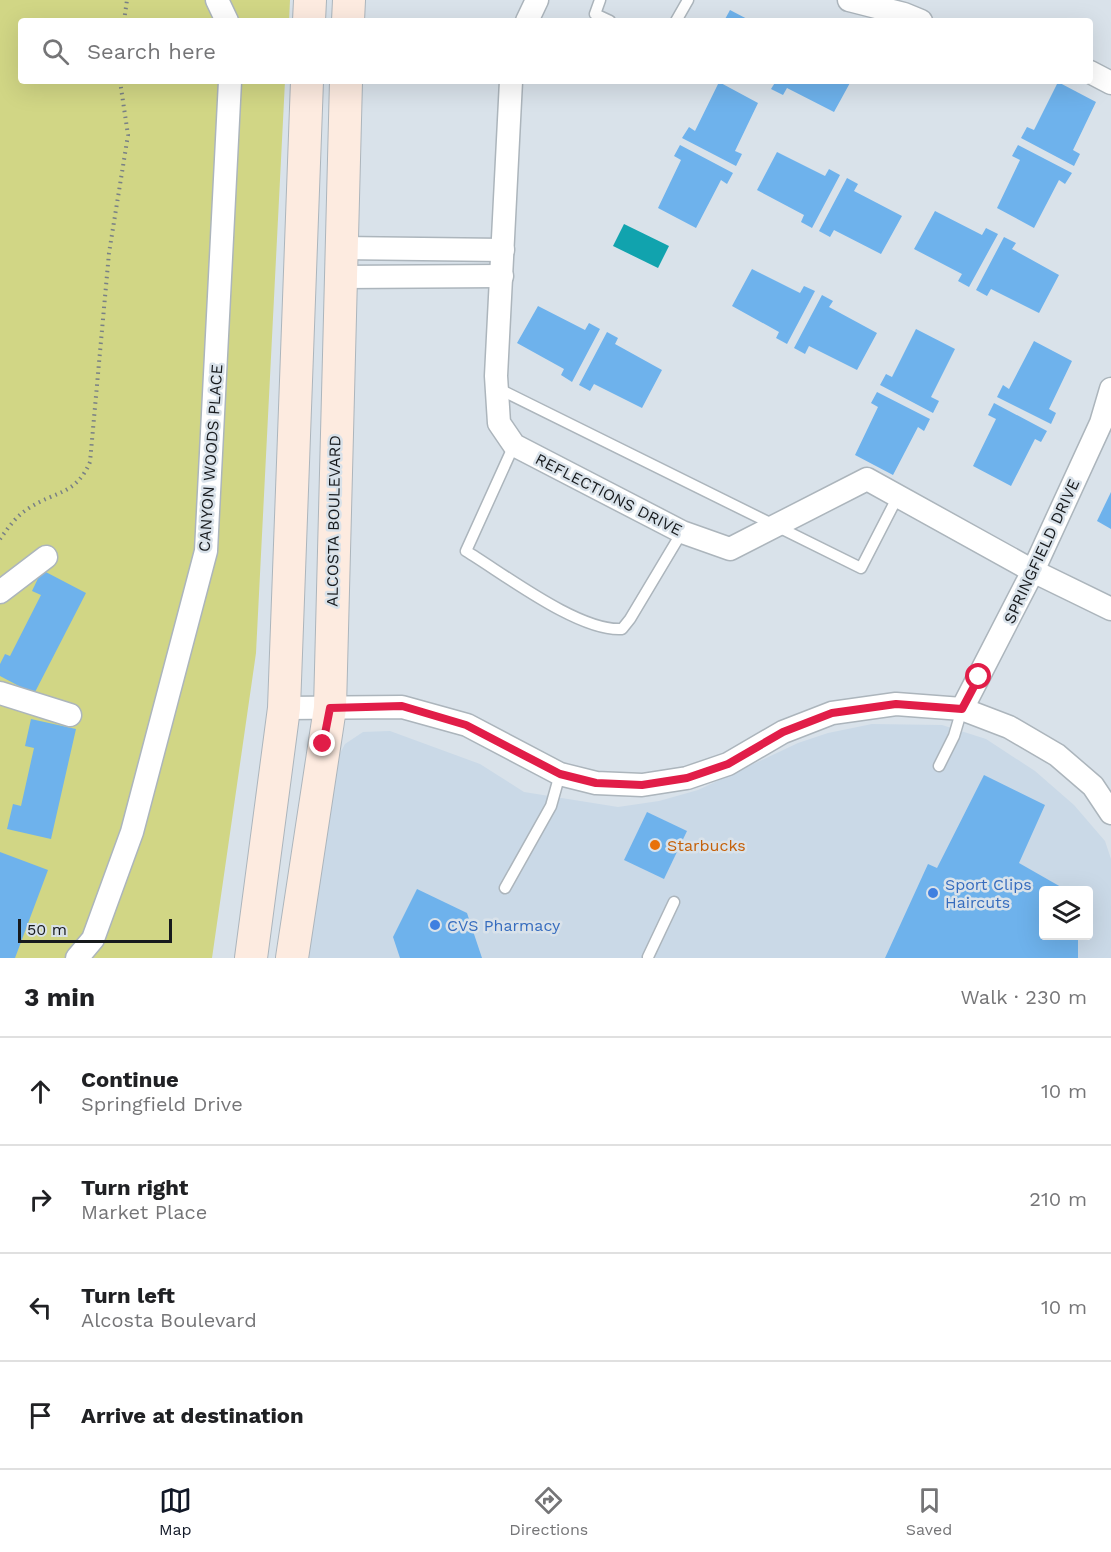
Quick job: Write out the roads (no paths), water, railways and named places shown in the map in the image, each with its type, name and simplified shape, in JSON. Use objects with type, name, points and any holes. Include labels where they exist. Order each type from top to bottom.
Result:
[{"type":"main road","points":[[309,18],[310,0]]},
{"type":"main road","points":[[348,18],[349,0]]},
{"type":"main road","points":[[251,958],[284,708],[307,84]]},
{"type":"main road","name":"ALCOSTA BOULEVARD","points":[[292,958],[330,708],[346,84]]},
{"type":"street","points":[[217,0],[226,18]]},
{"type":"street","points":[[528,18],[537,0]]},
{"type":"street","points":[[849,0],[914,18]]},
{"type":"street","points":[[1093,74],[1111,83]]},
{"type":"street","name":"CANYON WOODS PLACE","points":[[77,958],[93,939],[132,832],[206,551],[230,84]]},
{"type":"street","points":[[511,84],[497,388],[499,423],[514,445]]},
{"type":"street","points":[[340,263],[503,250]]},
{"type":"street","points":[[340,263],[502,276]]},
{"type":"street","name":"SPRINGFIELD DRIVE","points":[[962,709],[1033,571],[1101,423],[1111,389]]},
{"type":"street","name":"REFLECTIONS DRIVE","points":[[514,445],[682,532],[730,549],[867,479],[1033,571],[1111,609]]},
{"type":"street","points":[[0,591],[46,557]]},
{"type":"street","points":[[0,693],[70,715]]},
{"type":"street","points":[[284,708],[402,706],[466,725],[560,774],[607,784],[642,785],[687,778],[728,764],[783,732],[832,713],[896,704],[962,709],[1009,727],[1057,755],[1093,786],[1111,813]]},
{"type":"lane","points":[[600,0],[595,14],[604,18]]},
{"type":"lane","points":[[678,18],[688,0]]},
{"type":"lane","points":[[497,388],[861,568],[898,496]]},
{"type":"lane","points":[[514,445],[466,551],[567,613],[591,625],[610,629],[622,628],[630,619],[682,532]]},
{"type":"lane","points":[[939,766],[954,736],[962,709]]},
{"type":"lane","points":[[505,888],[551,806],[560,774]]},
{"type":"lane","points":[[648,957],[674,902]]},
{"type":"water","points":[[624,224],[669,246],[658,268],[613,246]]},
{"type":"place","name":"Starbucks","points":[[655,845]]},
{"type":"place","name":"Sport Clips Haircuts","points":[[933,893]]},
{"type":"place","name":"CVS Pharmacy","points":[[435,925]]}]
